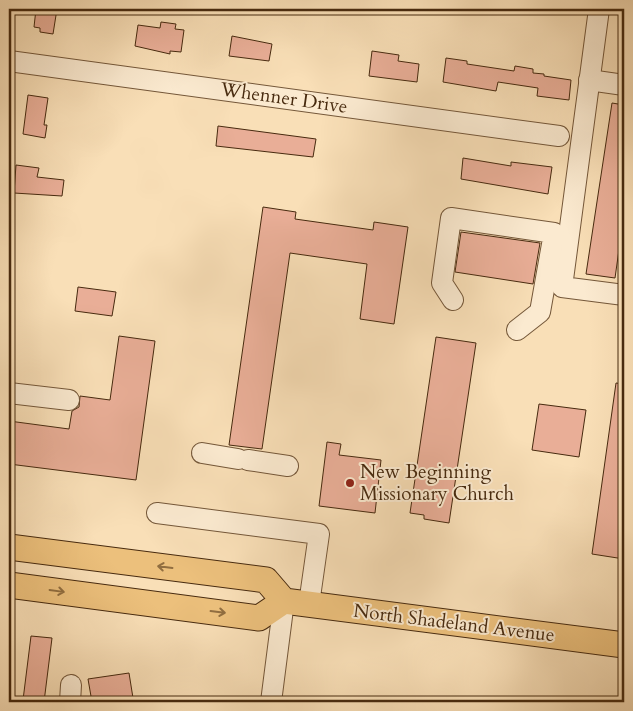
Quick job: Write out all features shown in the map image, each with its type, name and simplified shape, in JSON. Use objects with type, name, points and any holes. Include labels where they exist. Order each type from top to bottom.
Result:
[{"type":"main road","points":[[9,547],[266,580],[284,601],[259,618],[9,585]]},
{"type":"main road","name":"North Shadeland Avenue","points":[[284,601],[624,645]]},
{"type":"street","points":[[599,9],[562,287],[624,294]]},
{"type":"street","name":"Whenner Drive","points":[[9,61],[559,136]]},
{"type":"street","points":[[589,80],[624,85]]},
{"type":"street","points":[[453,300],[442,284],[451,218],[554,233],[540,312],[517,330]]},
{"type":"street","points":[[9,392],[69,400]]},
{"type":"street","points":[[202,453],[288,466]]},
{"type":"street","points":[[157,513],[320,534],[309,604]]},
{"type":"street","points":[[271,702],[284,601]]},
{"type":"building","points":[[36,9],[57,9],[53,34],[40,32],[40,28],[34,27]]},
{"type":"building","points":[[161,22],[176,24],[175,29],[184,30],[181,52],[170,51],[170,54],[135,46],[138,25],[160,28]]},
{"type":"building","points":[[232,36],[272,44],[269,61],[229,56]]},
{"type":"building","points":[[372,51],[399,55],[398,61],[419,64],[417,82],[369,76]]},
{"type":"building","points":[[446,58],[467,61],[467,64],[514,71],[515,66],[533,69],[533,73],[571,80],[569,100],[537,96],[538,88],[498,82],[496,91],[443,82]]},
{"type":"building","points":[[28,95],[48,98],[44,125],[47,125],[45,138],[23,134]]},
{"type":"building","points":[[612,103],[624,105],[624,214],[615,278],[586,274]]},
{"type":"building","points":[[218,126],[316,139],[313,157],[216,146]]},
{"type":"building","points":[[463,158],[511,166],[511,162],[552,167],[548,194],[461,179]]},
{"type":"building","points":[[16,165],[39,168],[37,177],[64,180],[62,196],[14,193]]},
{"type":"building","points":[[263,207],[296,212],[295,219],[373,230],[374,222],[408,227],[394,324],[360,319],[367,264],[290,253],[262,449],[229,445]]},
{"type":"building","points":[[461,232],[540,243],[533,284],[455,272]]},
{"type":"building","points":[[78,287],[116,292],[112,316],[75,311]]},
{"type":"building","points":[[119,336],[155,341],[136,480],[9,464],[9,421],[69,429],[72,411],[79,407],[80,396],[110,400]]},
{"type":"building","points":[[436,337],[476,343],[449,523],[424,519],[424,515],[410,513]]},
{"type":"building","points":[[616,383],[624,384],[624,559],[592,554]]},
{"type":"building","points":[[539,404],[586,410],[579,457],[532,450]]},
{"type":"building","name":"New Beginning Missionary Church","points":[[327,442],[341,444],[339,455],[381,460],[375,513],[319,506]]},
{"type":"building","points":[[31,636],[52,638],[44,702],[23,700]]},
{"type":"building","points":[[129,673],[133,698],[92,702],[88,679]]},
{"type":"place","name":"New Beginning Missionary Church","points":[[350,483]]}]
